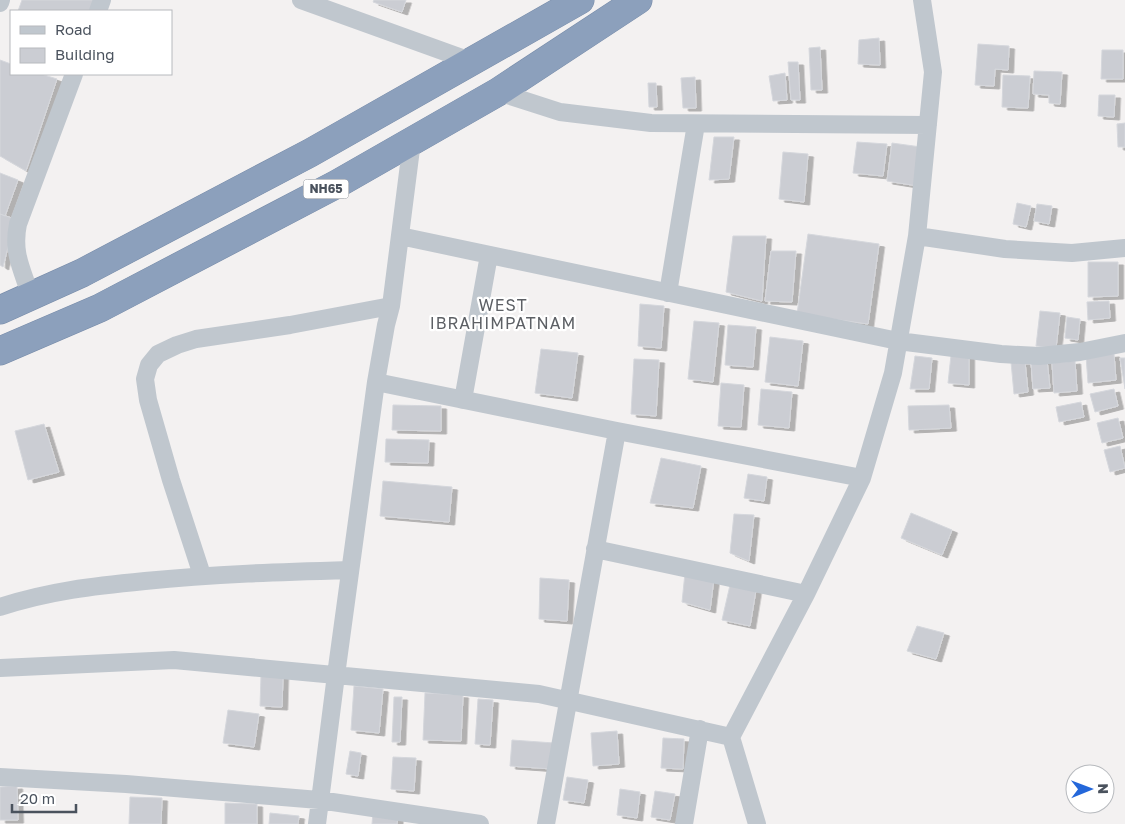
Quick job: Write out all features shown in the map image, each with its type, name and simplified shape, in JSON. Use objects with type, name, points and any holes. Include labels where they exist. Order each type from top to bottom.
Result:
[{"type":"highway","name":"NH65","points":[[0,310],[82,273],[310,153],[580,0]]},
{"type":"highway","name":"NH65","points":[[0,351],[100,308],[337,184],[498,92],[638,0]]},
{"type":"street","points":[[301,0],[473,62]]},
{"type":"street","points":[[756,824],[732,737],[806,594],[862,478],[893,374],[917,236],[933,72],[922,0]]},
{"type":"street","points":[[31,297],[16,251],[15,239],[18,224],[74,75]]},
{"type":"street","points":[[498,92],[560,112],[650,123],[928,125]]},
{"type":"street","points":[[668,293],[696,124]]},
{"type":"street","points":[[317,824],[376,382],[391,306],[412,141]]},
{"type":"street","points":[[400,236],[898,341],[1001,354],[1038,356],[1080,352],[1125,343]]},
{"type":"street","points":[[917,236],[1005,248],[1072,254],[1125,248]]},
{"type":"street","points":[[463,400],[489,254]]},
{"type":"street","points":[[202,575],[171,480],[148,400],[144,379],[149,366],[158,354],[196,339],[290,325],[391,306]]},
{"type":"street","points":[[376,382],[616,431],[862,478]]},
{"type":"street","points":[[546,824],[616,431]]},
{"type":"street","points":[[595,549],[806,594]]},
{"type":"street","points":[[0,608],[84,586],[202,575],[350,570]]},
{"type":"street","points":[[0,668],[174,660],[539,694],[732,737]]},
{"type":"street","points":[[684,824],[700,730]]},
{"type":"street","points":[[0,777],[126,784],[319,800],[480,824]]},
{"type":"building","points":[[22,0],[94,0],[90,10],[18,10]]},
{"type":"building","points":[[374,0],[406,0],[402,12],[373,2]]},
{"type":"building","points":[[879,38],[880,65],[858,64],[859,40]]},
{"type":"building","points":[[978,44],[1009,46],[1008,70],[995,69],[994,86],[975,85]]},
{"type":"building","points":[[820,47],[822,90],[811,90],[809,48]]},
{"type":"building","points":[[1102,50],[1123,50],[1123,79],[1101,79]]},
{"type":"building","points":[[0,60],[10,64],[10,75],[44,75],[57,79],[26,171],[0,156]]},
{"type":"building","points":[[788,62],[798,62],[800,100],[791,100]]},
{"type":"building","points":[[1034,71],[1062,72],[1060,104],[1049,103],[1049,95],[1033,94]]},
{"type":"building","points":[[785,73],[787,100],[773,101],[769,76]]},
{"type":"building","points":[[1003,75],[1030,76],[1028,108],[1002,107]]},
{"type":"building","points":[[695,77],[696,108],[683,108],[681,78]]},
{"type":"building","points":[[648,83],[656,83],[657,107],[649,107]]},
{"type":"building","points":[[1099,95],[1115,95],[1114,117],[1098,116]]},
{"type":"building","points":[[1125,123],[1125,147],[1118,147],[1117,124]]},
{"type":"building","points":[[714,137],[734,137],[729,179],[709,180]]},
{"type":"building","points":[[857,142],[887,144],[883,176],[853,173]]},
{"type":"building","points":[[892,143],[921,147],[918,186],[887,181]]},
{"type":"building","points":[[783,152],[808,154],[804,202],[779,199]]},
{"type":"building","points":[[0,173],[18,180],[5,216],[0,214]]},
{"type":"building","points":[[1017,203],[1031,206],[1026,227],[1013,224]]},
{"type":"building","points":[[1037,204],[1052,206],[1049,224],[1034,221]]},
{"type":"building","points":[[0,214],[15,219],[3,267],[0,265]]},
{"type":"building","points":[[808,234],[879,244],[868,324],[797,314]]},
{"type":"building","points":[[733,236],[766,236],[762,301],[726,292]]},
{"type":"building","points":[[771,251],[796,251],[792,302],[765,301]]},
{"type":"building","points":[[1088,262],[1118,262],[1118,296],[1088,297]]},
{"type":"building","points":[[1109,301],[1110,318],[1088,320],[1087,302]]},
{"type":"building","points":[[640,304],[664,306],[661,348],[638,346]]},
{"type":"building","points":[[1040,311],[1060,313],[1056,348],[1036,346]]},
{"type":"building","points":[[1067,317],[1080,319],[1078,340],[1065,338]]},
{"type":"building","points":[[694,321],[719,323],[713,382],[688,379]]},
{"type":"building","points":[[728,325],[756,327],[753,367],[725,365]]},
{"type":"building","points":[[770,337],[803,341],[798,386],[765,382]]},
{"type":"building","points":[[541,349],[578,353],[572,398],[535,393]]},
{"type":"building","points":[[1114,354],[1116,380],[1088,383],[1086,356]]},
{"type":"building","points":[[951,355],[969,356],[969,385],[948,383]]},
{"type":"building","points":[[915,356],[932,358],[929,389],[910,389]]},
{"type":"building","points":[[1120,358],[1125,358],[1125,389]]},
{"type":"building","points":[[634,359],[659,360],[656,416],[631,414]]},
{"type":"building","points":[[1047,360],[1050,388],[1033,389],[1031,361]]},
{"type":"building","points":[[1075,361],[1077,391],[1054,393],[1052,363]]},
{"type":"building","points":[[1011,362],[1025,362],[1028,392],[1014,394]]},
{"type":"building","points":[[721,383],[744,385],[741,427],[718,426]]},
{"type":"building","points":[[761,389],[792,392],[789,428],[758,425]]},
{"type":"building","points":[[1114,389],[1118,406],[1095,412],[1090,394]]},
{"type":"building","points":[[1081,402],[1084,417],[1059,422],[1056,407]]},
{"type":"building","points":[[393,405],[441,406],[441,431],[392,430]]},
{"type":"building","points":[[949,405],[951,428],[909,430],[908,406]]},
{"type":"building","points":[[1118,418],[1123,438],[1102,443],[1097,423]]},
{"type":"building","points":[[44,424],[59,472],[28,480],[15,431]]},
{"type":"building","points":[[386,439],[429,440],[428,463],[385,462]]},
{"type":"building","points":[[1120,446],[1125,468],[1110,472],[1104,450]]},
{"type":"building","points":[[661,458],[701,466],[693,508],[650,503]]},
{"type":"building","points":[[748,474],[767,477],[764,501],[744,498]]},
{"type":"building","points":[[383,481],[452,487],[449,522],[380,516]]},
{"type":"building","points":[[911,513],[952,530],[942,555],[901,538]]},
{"type":"building","points":[[734,514],[754,515],[749,561],[730,553]]},
{"type":"building","points":[[685,573],[714,578],[710,610],[682,602]]},
{"type":"building","points":[[540,578],[569,580],[567,621],[539,619]]},
{"type":"building","points":[[730,585],[756,590],[750,626],[722,620]]},
{"type":"building","points":[[917,626],[944,633],[936,659],[907,651]]},
{"type":"building","points":[[261,675],[283,675],[282,707],[260,706]]},
{"type":"building","points":[[354,686],[383,689],[379,733],[351,730]]},
{"type":"building","points":[[425,693],[463,695],[461,741],[423,740]]},
{"type":"building","points":[[394,697],[402,697],[400,742],[392,742]]},
{"type":"building","points":[[478,699],[493,700],[490,745],[475,744]]},
{"type":"building","points":[[228,710],[259,714],[254,747],[223,743]]},
{"type":"building","points":[[617,731],[619,764],[593,766],[591,733]]},
{"type":"building","points":[[663,738],[684,739],[683,769],[661,768]]},
{"type":"building","points":[[512,740],[554,743],[552,769],[510,766]]},
{"type":"building","points":[[350,751],[361,753],[358,776],[346,774]]},
{"type":"building","points":[[393,757],[416,758],[414,791],[391,789]]},
{"type":"building","points":[[567,777],[588,780],[584,803],[563,800]]},
{"type":"building","points":[[17,786],[18,820],[0,820],[0,787]]},
{"type":"building","points":[[620,789],[640,792],[637,818],[617,815]]},
{"type":"building","points":[[655,791],[675,794],[670,820],[651,817]]},
{"type":"building","points":[[130,797],[162,798],[161,824],[129,824]]},
{"type":"building","points":[[225,803],[257,804],[257,824],[225,824]]},
{"type":"building","points":[[373,812],[398,816],[397,824],[372,824]]},
{"type":"building","points":[[270,813],[299,816],[298,824],[269,824]]},
{"type":"district","name":"WEST IBRAHIMPATNAM","points":[[503,314]]}]
